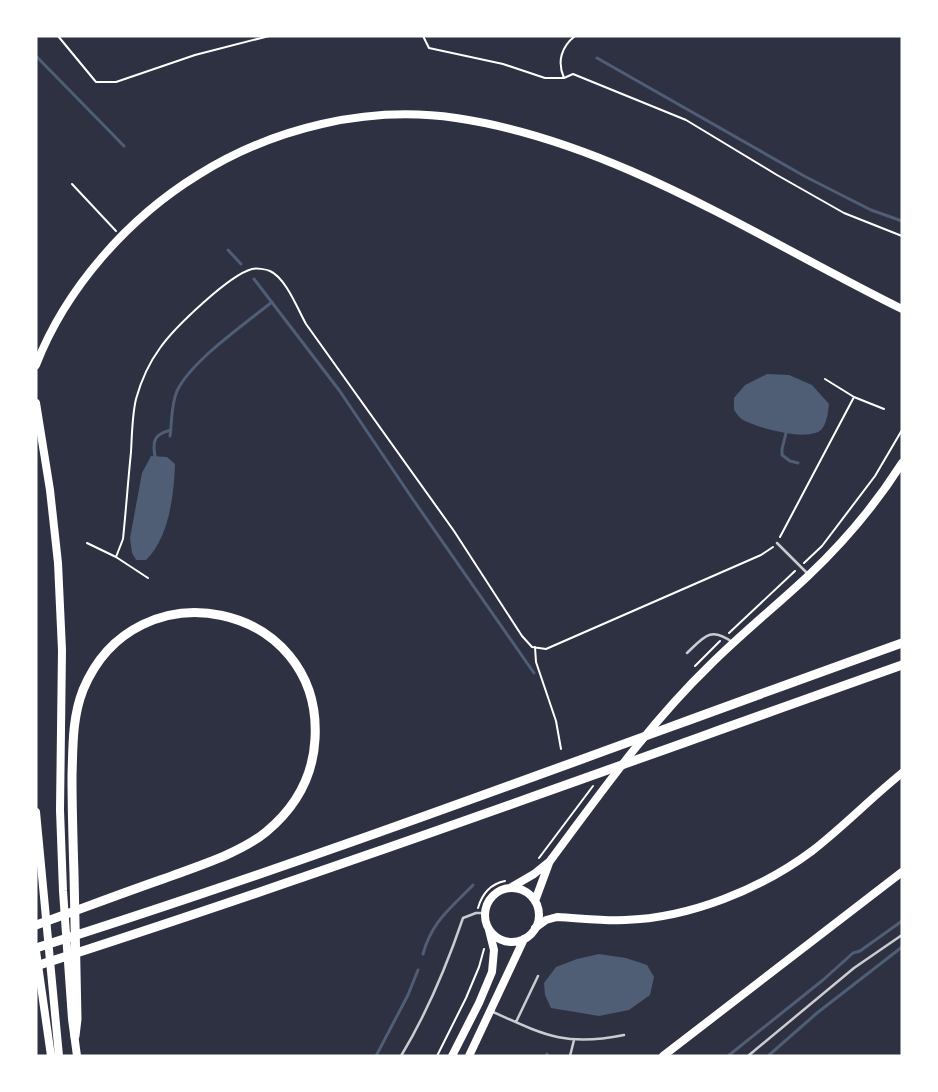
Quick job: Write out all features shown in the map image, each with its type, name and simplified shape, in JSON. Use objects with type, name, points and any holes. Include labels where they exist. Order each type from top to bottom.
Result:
[{"type":"highway","points":[[36,925],[103,901],[203,864],[247,844],[265,833],[276,822],[301,792],[309,773],[314,756],[315,716],[305,682],[292,660],[274,641],[256,628],[234,619],[211,613],[187,612],[152,619],[118,639],[99,661],[84,686],[75,715],[73,733],[72,837],[77,1019],[75,1036]]},
{"type":"highway","points":[[36,950],[327,850],[902,644]]},
{"type":"highway","points":[[36,966],[225,904],[902,665]]},
{"type":"main road","points":[[36,366],[62,313],[81,284],[121,236],[147,211],[180,186],[216,163],[256,144],[323,124],[364,117],[405,115],[454,118],[500,126],[586,154],[710,208],[902,309]]},
{"type":"main road","points":[[36,403],[50,490],[58,563],[62,650],[60,810],[62,891],[72,1019],[77,1056]]},
{"type":"main road","points":[[452,1056],[479,1003],[492,972],[494,950],[488,929],[480,913],[493,895],[509,884],[534,874],[550,861],[628,758],[675,702],[709,665],[809,575],[855,527],[887,486],[902,463]]},
{"type":"main road","points":[[469,1056],[524,939],[546,920],[557,917],[626,920],[676,913],[745,891],[776,874],[812,850],[902,773]]},
{"type":"main road","points":[[36,812],[58,1056]]},
{"type":"main road","points":[[535,901],[550,861]]},
{"type":"main road","points":[[663,1056],[902,872]]},
{"type":"main road","points":[[509,884],[524,890],[535,901],[539,915],[535,928]]},
{"type":"main road","points":[[488,929],[505,941],[514,942],[524,939]]},
{"type":"main road","points":[[36,950],[51,1056]]},
{"type":"lane","points":[[778,543],[809,575]]},
{"type":"lane","points":[[687,653],[709,634],[714,633],[725,636],[734,642]]},
{"type":"lane","points":[[401,1056],[438,983],[455,945],[463,918],[480,913]]},
{"type":"lane","points":[[748,1056],[854,968],[902,934]]},
{"type":"lane","points":[[516,1022],[538,976]]},
{"type":"lane","points":[[490,1010],[552,1037],[574,1040],[624,1035]]},
{"type":"lane","points":[[570,1056],[574,1040]]},
{"type":"path","points":[[58,36],[96,82],[116,82],[195,56],[269,36]]},
{"type":"path","points":[[423,36],[429,48],[502,64],[544,78],[564,78],[573,74],[686,120],[844,213],[902,236]]},
{"type":"path","points":[[564,78],[559,61],[564,48],[575,36]]},
{"type":"path","points":[[72,184],[121,236]]},
{"type":"path","points":[[116,556],[123,539],[136,400],[146,371],[161,346],[184,321],[237,276],[253,269],[269,270],[276,274],[306,324],[454,531],[522,636],[535,647],[546,648],[761,556],[778,543],[854,397]]},
{"type":"path","points":[[826,379],[854,397],[884,409]]},
{"type":"path","points":[[691,672],[702,658],[822,546],[875,476],[902,430]]},
{"type":"path","points":[[87,542],[116,556],[148,578]]},
{"type":"path","points":[[535,647],[536,662],[556,721],[561,749]]},
{"type":"path","points":[[534,863],[544,853],[594,785]]},
{"type":"path","points":[[480,913],[481,898],[488,889],[498,883],[509,884]]},
{"type":"path","points":[[437,1056],[479,967],[484,951],[483,941]]},
{"type":"water","points":[[767,374],[789,375],[812,385],[829,404],[826,421],[821,430],[805,435],[783,433],[752,424],[740,418],[734,410],[734,398],[745,385]]},
{"type":"water","points":[[151,456],[167,457],[175,464],[173,489],[169,515],[160,540],[146,560],[136,560],[132,553],[130,538],[142,473]]},
{"type":"water","points":[[599,954],[626,958],[647,965],[654,977],[650,995],[629,1010],[599,1016],[551,1008],[545,995],[544,983],[556,967],[577,959]]},
{"type":"waterway","points":[[36,56],[124,146]]},
{"type":"waterway","points":[[597,58],[806,177],[871,210],[902,221]]},
{"type":"waterway","points":[[228,250],[241,264]]},
{"type":"waterway","points":[[254,279],[339,390],[534,673]]},
{"type":"waterway","points":[[170,436],[174,402],[177,391],[184,379],[206,355],[272,302]]},
{"type":"waterway","points":[[155,456],[154,446],[156,438],[171,430]]},
{"type":"waterway","points":[[786,433],[782,455],[790,461],[798,463]]},
{"type":"waterway","points":[[423,954],[431,933],[437,924],[473,885]]},
{"type":"waterway","points":[[728,1056],[823,980],[853,953],[860,951],[902,921]]},
{"type":"waterway","points":[[768,1056],[817,1013],[902,947]]},
{"type":"waterway","points":[[376,1056],[408,995],[418,970]]}]
